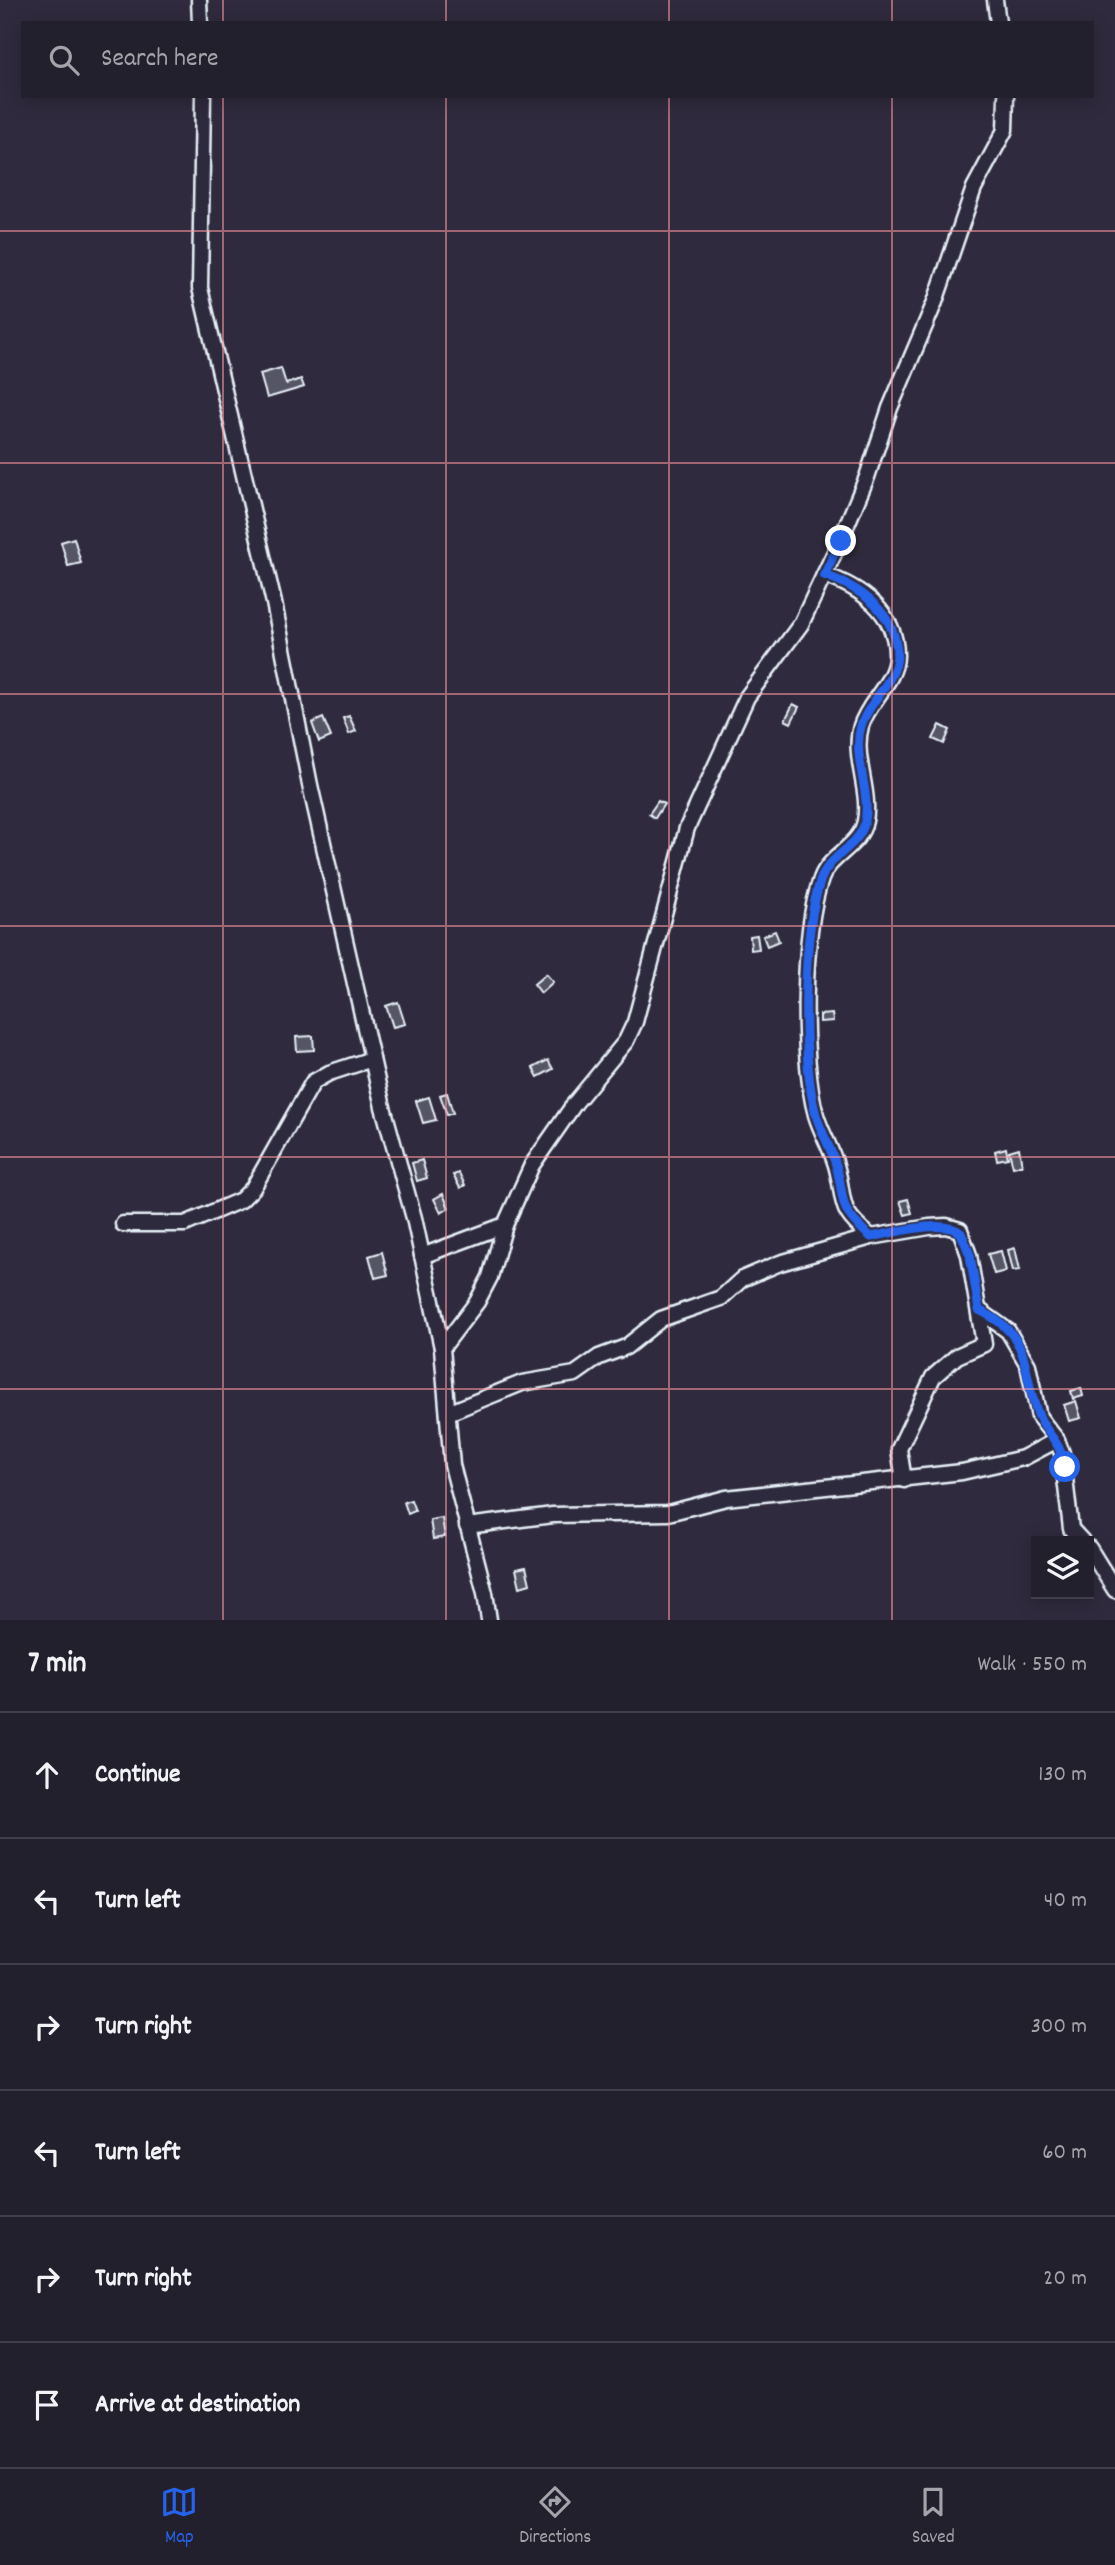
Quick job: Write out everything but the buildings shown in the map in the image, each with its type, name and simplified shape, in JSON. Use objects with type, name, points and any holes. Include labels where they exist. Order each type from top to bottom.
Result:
[{"type":"street","points":[[199,0],[200,21]]},
{"type":"street","points":[[995,0],[998,21]]},
{"type":"street","points":[[203,98],[200,288],[204,314],[233,417],[310,785],[372,1059],[422,1256],[442,1348],[452,1465],[485,1593],[489,1620]]},
{"type":"street","points":[[442,1348],[477,1303],[490,1277],[505,1225],[533,1164],[575,1103],[626,1041],[635,1022],[692,817],[747,697],[801,624],[867,477],[890,408],[935,302],[974,188],[1005,130],[1006,98]]},
{"type":"street","points":[[824,575],[851,584],[870,598],[885,617],[897,654],[895,666],[862,722],[859,758],[865,819],[856,840],[821,879],[807,975],[807,1060],[816,1113],[836,1165],[845,1213],[871,1237]]},
{"type":"street","points":[[123,1224],[185,1224],[241,1200],[253,1188],[268,1165],[313,1082],[329,1073],[372,1059]]},
{"type":"street","points":[[422,1256],[505,1225]]},
{"type":"street","points":[[448,1413],[522,1383],[575,1374],[599,1357],[626,1347],[661,1319],[721,1298],[742,1279],[780,1263],[871,1237],[946,1226],[960,1230],[970,1255],[984,1344],[957,1356],[933,1377],[899,1449],[904,1480]]},
{"type":"street","points":[[979,1310],[998,1321],[1019,1346],[1028,1365],[1039,1417],[1057,1440],[1065,1467],[1070,1527],[1078,1536]]},
{"type":"street","points":[[467,1526],[553,1515],[668,1513],[726,1498],[962,1472],[1023,1458],[1057,1440]]},
{"type":"street","points":[[1094,1556],[1115,1590]]},
{"type":"route","points":[[841,541],[824,575],[851,584],[870,598],[885,617],[897,654],[895,666],[862,722],[859,734],[865,810],[862,832],[826,869],[821,879],[810,943],[807,1000],[807,1060],[816,1113],[836,1165],[845,1213],[871,1237],[929,1227],[946,1226],[960,1230],[970,1255],[979,1310],[998,1321],[1019,1346],[1028,1365],[1039,1417],[1057,1440],[1065,1467]]}]
